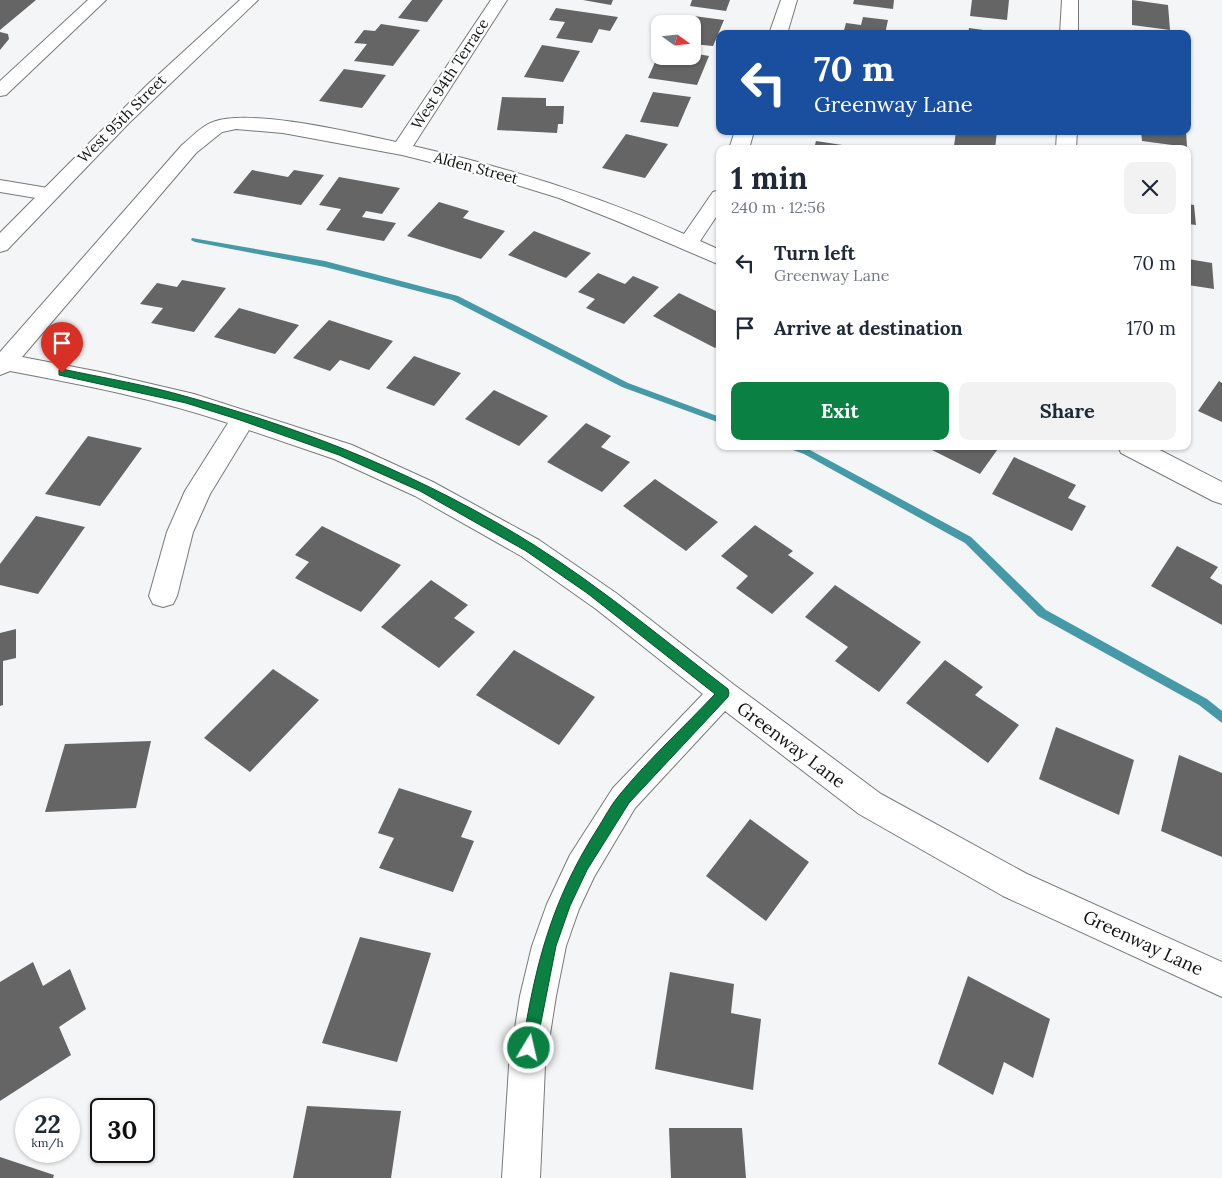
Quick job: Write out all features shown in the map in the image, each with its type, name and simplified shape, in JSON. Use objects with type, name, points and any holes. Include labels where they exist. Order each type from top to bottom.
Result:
[{"type":"street","points":[[0,91],[98,0]]},
{"type":"street","name":"West 95th Street","points":[[0,245],[132,107],[250,0]]},
{"type":"street","name":"West 94th Terrace","points":[[401,149],[499,0]]},
{"type":"street","points":[[779,30],[790,0]]},
{"type":"street","points":[[1069,30],[1070,0]]},
{"type":"street","name":"Alden Street","points":[[2,365],[189,149],[220,125],[260,124],[345,137],[468,164],[565,194],[622,215],[716,256]]},
{"type":"street","points":[[0,186],[48,194]]},
{"type":"street","points":[[688,243],[716,202]]},
{"type":"street","name":"Greenway Lane","points":[[2,365],[100,380],[177,398],[244,418],[343,452],[424,489],[522,543],[606,601],[723,693],[870,804],[1015,884],[1222,980]]},
{"type":"street","points":[[163,596],[180,532],[198,491],[244,418]]},
{"type":"street","points":[[1138,450],[1222,494]]},
{"type":"street","points":[[521,1178],[526,1066],[549,946],[564,904],[582,866],[624,798],[723,693]]},
{"type":"building","points":[[0,0],[36,0],[0,30]]},
{"type":"building","points":[[412,0],[443,0],[427,22],[398,18]]},
{"type":"building","points":[[583,0],[613,0],[611,5]]},
{"type":"building","points":[[692,0],[730,0],[726,11],[690,6]]},
{"type":"building","points":[[854,0],[894,0],[893,9],[853,4]]},
{"type":"building","points":[[972,0],[1009,0],[1007,20],[970,16]]},
{"type":"building","points":[[1132,0],[1168,5],[1170,30],[1132,25]]},
{"type":"building","points":[[556,8],[618,17],[610,31],[599,29],[592,43],[556,38],[565,22],[549,20]]},
{"type":"building","points":[[701,17],[724,20],[720,30],[716,30],[716,39],[713,46],[701,45]]},
{"type":"building","points":[[863,17],[888,20],[886,30],[844,30],[846,23],[861,25]]},
{"type":"building","points":[[381,24],[420,30],[393,66],[354,61],[367,44],[354,43],[364,30],[375,31]]},
{"type":"building","points":[[0,32],[8,34],[9,39],[0,50]]},
{"type":"building","points":[[542,45],[580,51],[563,82],[524,77]]},
{"type":"building","points":[[701,55],[709,56],[697,85],[648,78],[654,65],[701,65]]},
{"type":"building","points":[[344,69],[386,75],[362,108],[319,101]]},
{"type":"building","points":[[653,92],[691,97],[678,127],[640,122]]},
{"type":"building","points":[[502,97],[546,98],[546,106],[564,106],[563,124],[558,124],[557,133],[497,130]]},
{"type":"building","points":[[626,134],[668,144],[645,178],[602,168]]},
{"type":"building","points":[[955,135],[997,135],[995,145],[954,145]]},
{"type":"building","points":[[1141,135],[1186,135],[1187,145],[1172,145],[1142,141]]},
{"type":"building","points":[[816,141],[842,145],[815,145]]},
{"type":"building","points":[[252,170],[288,177],[294,170],[324,175],[301,205],[233,193]]},
{"type":"building","points":[[339,177],[400,188],[382,214],[366,211],[362,217],[396,223],[384,241],[326,230],[341,209],[319,205]]},
{"type":"building","points":[[439,202],[469,211],[463,218],[505,231],[481,259],[407,236]]},
{"type":"building","points":[[1191,204],[1194,205],[1196,225],[1191,224]]},
{"type":"building","points":[[534,231],[591,253],[566,278],[508,255]]},
{"type":"building","points":[[1191,260],[1212,263],[1214,289],[1191,285]]},
{"type":"building","points":[[598,273],[625,284],[633,276],[659,287],[624,324],[586,308],[595,299],[578,292]]},
{"type":"building","points":[[182,280],[226,288],[194,332],[151,323],[163,308],[140,304],[157,283],[177,287]]},
{"type":"building","points":[[679,293],[716,311],[716,347],[715,348],[653,316]]},
{"type":"building","points":[[239,308],[299,325],[275,354],[214,337]]},
{"type":"building","points":[[329,320],[393,341],[369,370],[340,360],[330,371],[293,358]]},
{"type":"building","points":[[414,356],[461,373],[434,406],[386,388]]},
{"type":"building","points":[[1219,381],[1222,383],[1222,422],[1198,411]]},
{"type":"building","points":[[494,390],[548,416],[519,446],[465,419]]},
{"type":"building","points":[[586,423],[611,436],[601,447],[630,462],[602,492],[547,462]]},
{"type":"building","points":[[88,436],[142,448],[100,506],[45,494]]},
{"type":"building","points":[[932,450],[997,450],[980,474]]},
{"type":"building","points":[[1014,457],[1076,485],[1068,498],[1086,506],[1072,531],[992,494]]},
{"type":"building","points":[[655,479],[718,522],[686,551],[623,506]]},
{"type":"building","points":[[36,516],[85,527],[38,594],[0,585],[0,564]]},
{"type":"building","points":[[755,525],[793,551],[788,555],[814,573],[772,614],[736,588],[748,576],[721,556]]},
{"type":"building","points":[[322,526],[401,565],[361,612],[295,578],[309,562],[295,555]]},
{"type":"building","points":[[1177,546],[1218,567],[1210,578],[1222,585],[1222,625],[1151,586]]},
{"type":"building","points":[[431,580],[468,605],[454,618],[475,632],[439,668],[381,627]]},
{"type":"building","points":[[835,585],[921,642],[879,692],[835,661],[848,647],[805,617]]},
{"type":"building","points":[[16,629],[16,658],[3,661],[3,705],[0,706],[0,633]]},
{"type":"building","points":[[514,650],[595,697],[559,745],[476,695]]},
{"type":"building","points":[[945,660],[983,687],[975,695],[1019,725],[988,763],[906,703]]},
{"type":"building","points":[[273,669],[319,700],[250,772],[204,738]]},
{"type":"building","points":[[1056,727],[1134,760],[1119,815],[1039,779]]},
{"type":"building","points":[[151,741],[136,808],[45,812],[65,744]]},
{"type":"building","points":[[1179,755],[1222,773],[1222,857],[1161,831]]},
{"type":"building","points":[[399,788],[472,811],[461,837],[474,841],[453,892],[379,868],[394,838],[378,833]]},
{"type":"building","points":[[750,819],[809,862],[766,921],[706,876]]},
{"type":"building","points":[[360,937],[431,953],[397,1062],[322,1043]]},
{"type":"building","points":[[33,962],[43,986],[70,969],[86,1009],[59,1027],[71,1055],[0,1101],[0,982]]},
{"type":"building","points":[[670,972],[734,984],[731,1013],[761,1019],[753,1090],[655,1069]]},
{"type":"building","points":[[968,976],[1050,1019],[1033,1078],[1004,1062],[993,1095],[938,1064]]},
{"type":"building","points":[[307,1106],[401,1111],[391,1178],[293,1178]]},
{"type":"building","points":[[669,1128],[742,1128],[746,1178],[671,1178]]},
{"type":"building","points":[[0,1157],[54,1175],[53,1178],[0,1178]]},
{"type":"waterway","points":[[195,240],[325,264],[455,298],[625,385],[716,419]]},
{"type":"waterway","points":[[801,450],[968,540],[1042,613],[1203,702],[1222,718]]},
{"type":"route","points":[[62,373],[186,400],[244,418],[343,452],[424,489],[530,548],[606,601],[723,693],[624,798],[582,866],[564,904],[549,946],[529,1048]]}]
